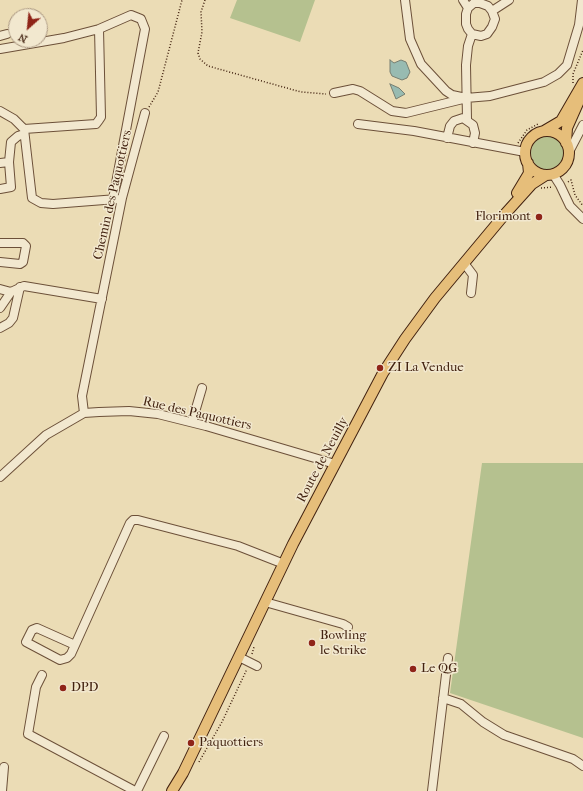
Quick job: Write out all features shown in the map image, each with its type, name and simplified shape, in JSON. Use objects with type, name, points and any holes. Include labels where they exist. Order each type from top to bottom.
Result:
[{"type":"main road","points":[[505,214],[529,172],[525,152],[529,141],[533,136],[544,132],[561,121],[578,85]]},
{"type":"main road","points":[[528,163],[538,173],[549,174],[564,167],[568,148],[567,128],[583,92]]},
{"type":"main road","points":[[544,132],[557,134],[568,148]]},
{"type":"main road","name":"Route de Neuilly","points":[[172,791],[183,773],[284,564],[383,373],[405,339],[464,263],[532,184],[549,174]]},
{"type":"street","points":[[405,0],[410,39],[421,64],[446,91],[452,95],[466,98]]},
{"type":"street","points":[[463,0],[468,8],[466,24],[472,34],[481,36],[487,34],[492,27],[494,19],[492,11],[488,6],[480,2],[474,3],[468,8]]},
{"type":"street","points":[[492,11],[509,0]]},
{"type":"street","points":[[334,93],[353,89],[360,91],[392,111],[406,113],[466,98],[490,96],[544,82],[558,74],[567,65],[579,25],[582,0]]},
{"type":"street","points":[[0,49],[64,38],[99,29],[131,15],[141,19],[145,29],[113,199]]},
{"type":"street","points":[[0,189],[11,187],[9,162],[11,142],[18,136],[24,132],[96,124],[100,120],[99,29]]},
{"type":"street","points":[[467,119],[466,65],[468,46],[472,34]]},
{"type":"street","points":[[0,111],[14,119],[24,132],[32,198],[41,203],[53,204],[122,198]]},
{"type":"street","name":"Chemin des Paquottiers","points":[[84,413],[82,401],[122,198],[145,113]]},
{"type":"street","points":[[447,138],[450,126],[454,121],[458,118],[467,119],[473,125],[473,143]]},
{"type":"street","points":[[358,124],[525,152]]},
{"type":"street","points":[[568,148],[583,125]]},
{"type":"street","points":[[0,163],[9,162]]},
{"type":"street","points":[[549,174],[560,184],[570,206],[583,219]]},
{"type":"street","points":[[0,243],[23,243],[26,246],[23,262],[20,264],[0,262]]},
{"type":"street","points":[[464,263],[473,275],[471,293]]},
{"type":"street","points":[[0,308],[12,292],[20,287],[102,299]]},
{"type":"street","points":[[0,328],[9,323],[13,318],[20,287]]},
{"type":"street","points":[[0,289],[12,292]]},
{"type":"street","points":[[192,422],[202,388]]},
{"type":"street","name":"Rue des Paquottiers","points":[[0,477],[46,435],[84,413],[129,411],[158,414],[192,422],[335,464]]},
{"type":"street","points":[[75,645],[37,628],[32,630],[26,642],[60,660],[67,658],[75,645],[130,523],[133,520],[138,520],[238,546],[284,564]]},
{"type":"street","points":[[265,602],[343,624],[348,627]]},
{"type":"street","points":[[239,657],[253,664]]},
{"type":"street","points":[[432,791],[448,658]]},
{"type":"street","points":[[42,675],[36,687],[28,734],[136,791],[164,736]]},
{"type":"street","points":[[443,698],[461,704],[483,722],[504,736],[573,759],[583,766]]},
{"type":"street","points":[[2,791],[4,767]]},
{"type":"path","points":[[145,113],[158,92],[182,0]]},
{"type":"path","points":[[205,0],[201,12],[202,32],[198,53],[200,59],[208,66],[301,92],[334,93]]},
{"type":"path","points":[[578,85],[573,74],[583,50]]},
{"type":"path","points":[[535,186],[542,188],[571,180],[575,195],[583,206]]},
{"type":"path","points":[[196,766],[222,722],[253,664],[255,644]]},
{"type":"green space","points":[[237,0],[315,0],[300,42],[230,18]]},
{"type":"green space","points":[[548,136],[560,141],[565,153],[560,165],[548,170],[536,165],[531,153],[536,141]]},
{"type":"green space","points":[[482,463],[583,463],[583,738],[450,693]]},
{"type":"water","points":[[390,60],[394,63],[401,60],[406,62],[410,72],[407,78],[402,80],[392,76],[390,72]]},
{"type":"water","points":[[390,84],[399,88],[405,94],[396,99]]},
{"type":"place","name":"Florimont","points":[[539,217]]},
{"type":"place","name":"ZI La Vendue","points":[[380,368]]},
{"type":"place","name":"Bowling le Strike","points":[[312,643]]},
{"type":"place","name":"Le QG","points":[[413,669]]},
{"type":"place","name":"DPD","points":[[63,688]]},
{"type":"place","name":"Paquottiers","points":[[191,743]]}]
